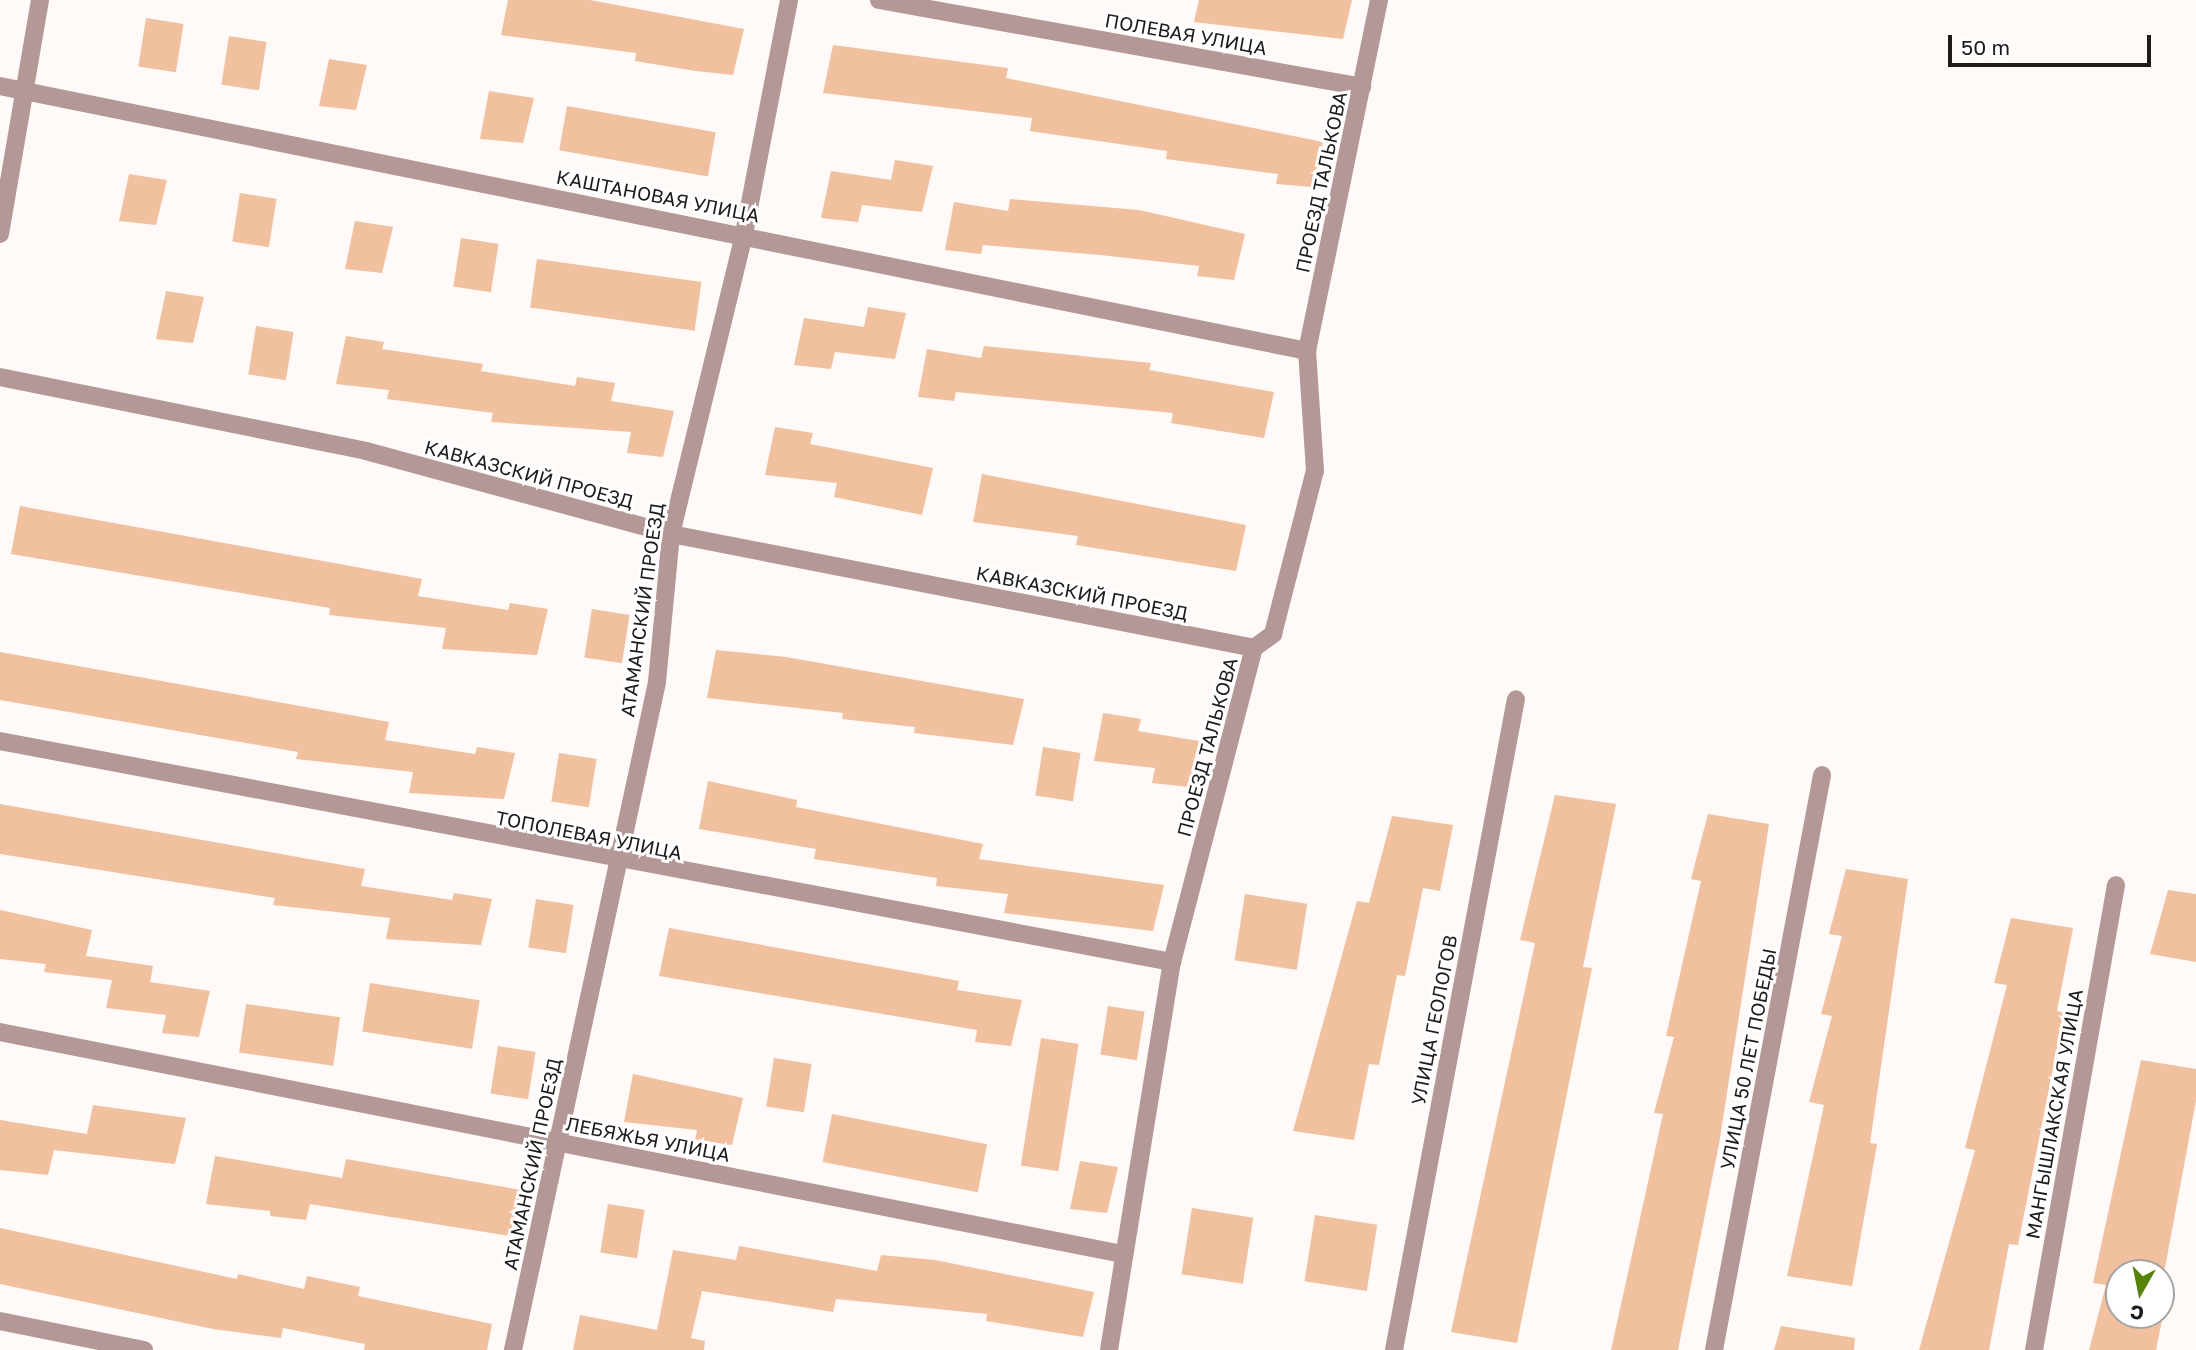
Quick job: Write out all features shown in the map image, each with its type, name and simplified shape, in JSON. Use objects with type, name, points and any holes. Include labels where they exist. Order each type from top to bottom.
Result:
[{"type":"street","points":[[0,234],[21,89],[40,0]]},
{"type":"street","name":"АТАМАНСКИЙ ПРОЕЗД","points":[[513,1350],[560,1143],[657,682],[671,534],[744,234],[789,0]]},
{"type":"street","name":"ПОЛЕВАЯ УЛИЦА","points":[[879,0],[1362,87]]},
{"type":"street","name":"ПРОЕЗД ТАЛЬКОВА","points":[[1109,1350],[1122,1254],[1172,962],[1254,648],[1273,634],[1315,471],[1307,351],[1379,0]]},
{"type":"street","name":"КАШТАНОВАЯ УЛИЦА","points":[[0,86],[744,234],[1307,351]]},
{"type":"street","name":"КАВКАЗСКИЙ ПРОЕЗД","points":[[0,377],[366,451],[671,534],[1254,648]]},
{"type":"street","name":"УЛИЦА ГЕОЛОГОВ","points":[[1394,1350],[1516,699]]},
{"type":"street","name":"ТОПОЛЕВАЯ УЛИЦА","points":[[0,741],[617,862],[1172,962]]},
{"type":"street","name":"УЛИЦА 50 ЛЕТ ПОБЕДЫ","points":[[1714,1350],[1822,775]]},
{"type":"street","name":"МАНГЫШЛАКСКАЯ УЛИЦА","points":[[2034,1350],[2116,885]]},
{"type":"street","name":"ЛЕБЯЖЬЯ УЛИЦА","points":[[0,1032],[1122,1254]]},
{"type":"street","points":[[0,1321],[144,1350]]},
{"type":"building","points":[[508,0],[590,0],[744,29],[733,75],[696,71],[635,61],[636,53],[501,35]]},
{"type":"building","points":[[1199,0],[1352,0],[1343,39],[1194,22]]},
{"type":"building","points":[[146,18],[184,24],[176,72],[138,66]]},
{"type":"building","points":[[229,36],[267,42],[259,90],[221,84]]},
{"type":"building","points":[[833,45],[1008,68],[1006,78],[1323,142],[1312,187],[1276,184],[1278,174],[1166,159],[1167,151],[1030,131],[1032,118],[823,93]]},
{"type":"building","points":[[329,59],[367,65],[356,110],[319,106]]},
{"type":"building","points":[[489,91],[534,98],[523,143],[480,139]]},
{"type":"building","points":[[567,106],[716,132],[708,177],[559,150]]},
{"type":"building","points":[[895,160],[933,166],[922,212],[862,205],[858,222],[821,218],[831,171],[891,180]]},
{"type":"building","points":[[129,174],[167,180],[156,225],[119,221]]},
{"type":"building","points":[[240,193],[277,199],[269,247],[232,241]]},
{"type":"building","points":[[1010,199],[1139,210],[1245,234],[1234,280],[1197,276],[1199,266],[1100,255],[983,245],[981,254],[945,250],[954,202],[1008,211]]},
{"type":"building","points":[[355,221],[393,227],[382,273],[345,269]]},
{"type":"building","points":[[461,238],[499,244],[491,292],[453,286]]},
{"type":"building","points":[[537,259],[701,282],[695,331],[530,308]]},
{"type":"building","points":[[166,291],[204,297],[193,343],[156,339]]},
{"type":"building","points":[[868,307],[906,313],[895,359],[835,352],[831,369],[794,365],[804,318],[864,327]]},
{"type":"building","points":[[256,326],[294,332],[286,380],[248,374]]},
{"type":"building","points":[[346,336],[384,342],[382,349],[483,364],[481,371],[575,386],[577,377],[615,383],[611,401],[674,411],[663,457],[627,453],[631,432],[491,422],[493,413],[387,399],[389,390],[336,384]]},
{"type":"building","points":[[984,346],[1151,363],[1149,370],[1274,392],[1264,438],[1171,423],[1173,413],[956,392],[954,401],[918,397],[927,349],[981,358]]},
{"type":"building","points":[[775,427],[813,433],[810,444],[933,468],[922,515],[834,497],[837,483],[765,475]]},
{"type":"building","points":[[982,474],[1246,525],[1236,571],[1076,545],[1078,536],[973,522]]},
{"type":"building","points":[[20,506],[422,579],[418,596],[508,610],[510,603],[548,609],[537,655],[442,649],[446,628],[329,615],[330,608],[11,554]]},
{"type":"building","points":[[592,609],[630,615],[622,663],[584,657]]},
{"type":"building","points":[[716,650],[786,657],[1024,699],[1013,745],[914,733],[915,727],[842,719],[843,713],[707,698]]},
{"type":"building","points":[[0,652],[389,722],[385,740],[475,754],[477,747],[515,753],[504,799],[409,793],[413,772],[296,759],[298,752],[0,700]]},
{"type":"building","points":[[1103,713],[1141,719],[1138,731],[1199,741],[1189,787],[1152,783],[1155,768],[1094,761]]},
{"type":"building","points":[[1043,747],[1081,753],[1073,801],[1035,795]]},
{"type":"building","points":[[559,753],[597,759],[589,807],[551,801]]},
{"type":"building","points":[[708,781],[797,800],[796,807],[983,844],[979,859],[1164,885],[1153,931],[1004,913],[1008,894],[936,886],[937,878],[814,859],[816,849],[699,829]]},
{"type":"building","points":[[1555,795],[1616,804],[1583,967],[1592,968],[1517,1343],[1451,1332],[1535,943],[1520,940]]},
{"type":"building","points":[[0,804],[365,869],[361,886],[452,900],[454,893],[492,899],[481,945],[386,939],[390,918],[273,905],[275,898],[0,854]]},
{"type":"building","points":[[1708,814],[1769,824],[1719,1144],[1678,1350],[1611,1350],[1663,1114],[1654,1113],[1674,1037],[1666,1036],[1701,881],[1691,879]]},
{"type":"building","points":[[1392,816],[1453,825],[1440,891],[1423,888],[1405,976],[1397,975],[1379,1065],[1369,1064],[1354,1140],[1293,1131],[1357,901],[1369,903]]},
{"type":"building","points":[[1846,869],[1908,879],[1870,1143],[1877,1144],[1852,1286],[1787,1276],[1824,1105],[1809,1102],[1832,1016],[1821,1014],[1842,936],[1829,934]]},
{"type":"building","points":[[2168,890],[2196,894],[2196,962],[2150,954]]},
{"type":"building","points":[[1245,894],[1307,904],[1297,970],[1235,960]]},
{"type":"building","points":[[536,899],[574,905],[566,953],[528,947]]},
{"type":"building","points":[[0,910],[92,930],[86,956],[153,966],[150,982],[210,991],[199,1037],[162,1033],[166,1015],[106,1008],[112,980],[44,972],[46,964],[0,959]]},
{"type":"building","points":[[2011,918],[2073,928],[2057,1011],[2064,1013],[2018,1245],[2009,1244],[1989,1350],[1919,1350],[1975,1150],[1965,1148],[2007,985],[1994,983]]},
{"type":"building","points":[[669,928],[959,981],[957,990],[1022,1000],[1011,1046],[975,1042],[977,1030],[659,976]]},
{"type":"building","points":[[370,983],[480,1000],[472,1049],[362,1031]]},
{"type":"building","points":[[246,1004],[340,1017],[333,1066],[239,1053]]},
{"type":"building","points":[[1108,1006],[1145,1012],[1137,1060],[1100,1054]]},
{"type":"building","points":[[1041,1038],[1079,1044],[1058,1171],[1021,1165]]},
{"type":"building","points":[[498,1046],[536,1052],[528,1099],[490,1093]]},
{"type":"building","points":[[774,1058],[812,1064],[804,1112],[766,1106]]},
{"type":"building","points":[[2141,1060],[2196,1069],[2196,1101],[2167,1259],[2105,1259],[2105,1285],[2093,1283]]},
{"type":"building","points":[[633,1074],[743,1098],[732,1145],[695,1140],[697,1130],[624,1122]]},
{"type":"building","points":[[93,1105],[186,1118],[175,1164],[54,1150],[48,1175],[0,1170],[0,1120],[87,1134]]},
{"type":"building","points":[[832,1114],[987,1144],[978,1192],[823,1162]]},
{"type":"building","points":[[215,1156],[342,1178],[346,1159],[521,1190],[510,1236],[310,1204],[306,1220],[270,1216],[270,1211],[206,1204]]},
{"type":"building","points":[[1080,1161],[1118,1167],[1107,1213],[1070,1209]]},
{"type":"building","points":[[608,1204],[645,1210],[637,1258],[600,1252]]},
{"type":"building","points":[[1192,1208],[1253,1218],[1243,1284],[1182,1274]]},
{"type":"building","points":[[1315,1215],[1377,1225],[1367,1291],[1305,1281]]},
{"type":"building","points":[[0,1228],[237,1279],[238,1274],[304,1289],[307,1276],[360,1287],[358,1296],[492,1324],[487,1350],[364,1350],[365,1344],[283,1328],[281,1338],[213,1329],[0,1284]]},
{"type":"building","points":[[739,1246],[877,1271],[881,1255],[935,1260],[1094,1292],[1083,1337],[986,1321],[987,1314],[836,1299],[833,1312],[702,1291],[691,1338],[705,1341],[704,1350],[573,1350],[580,1315],[657,1330],[673,1250],[736,1260]]},
{"type":"building","points":[[2105,1289],[2105,1329],[2160,1329],[2156,1350],[2089,1350]]},
{"type":"building","points":[[1781,1326],[1855,1338],[1854,1350],[1774,1350]]}]
